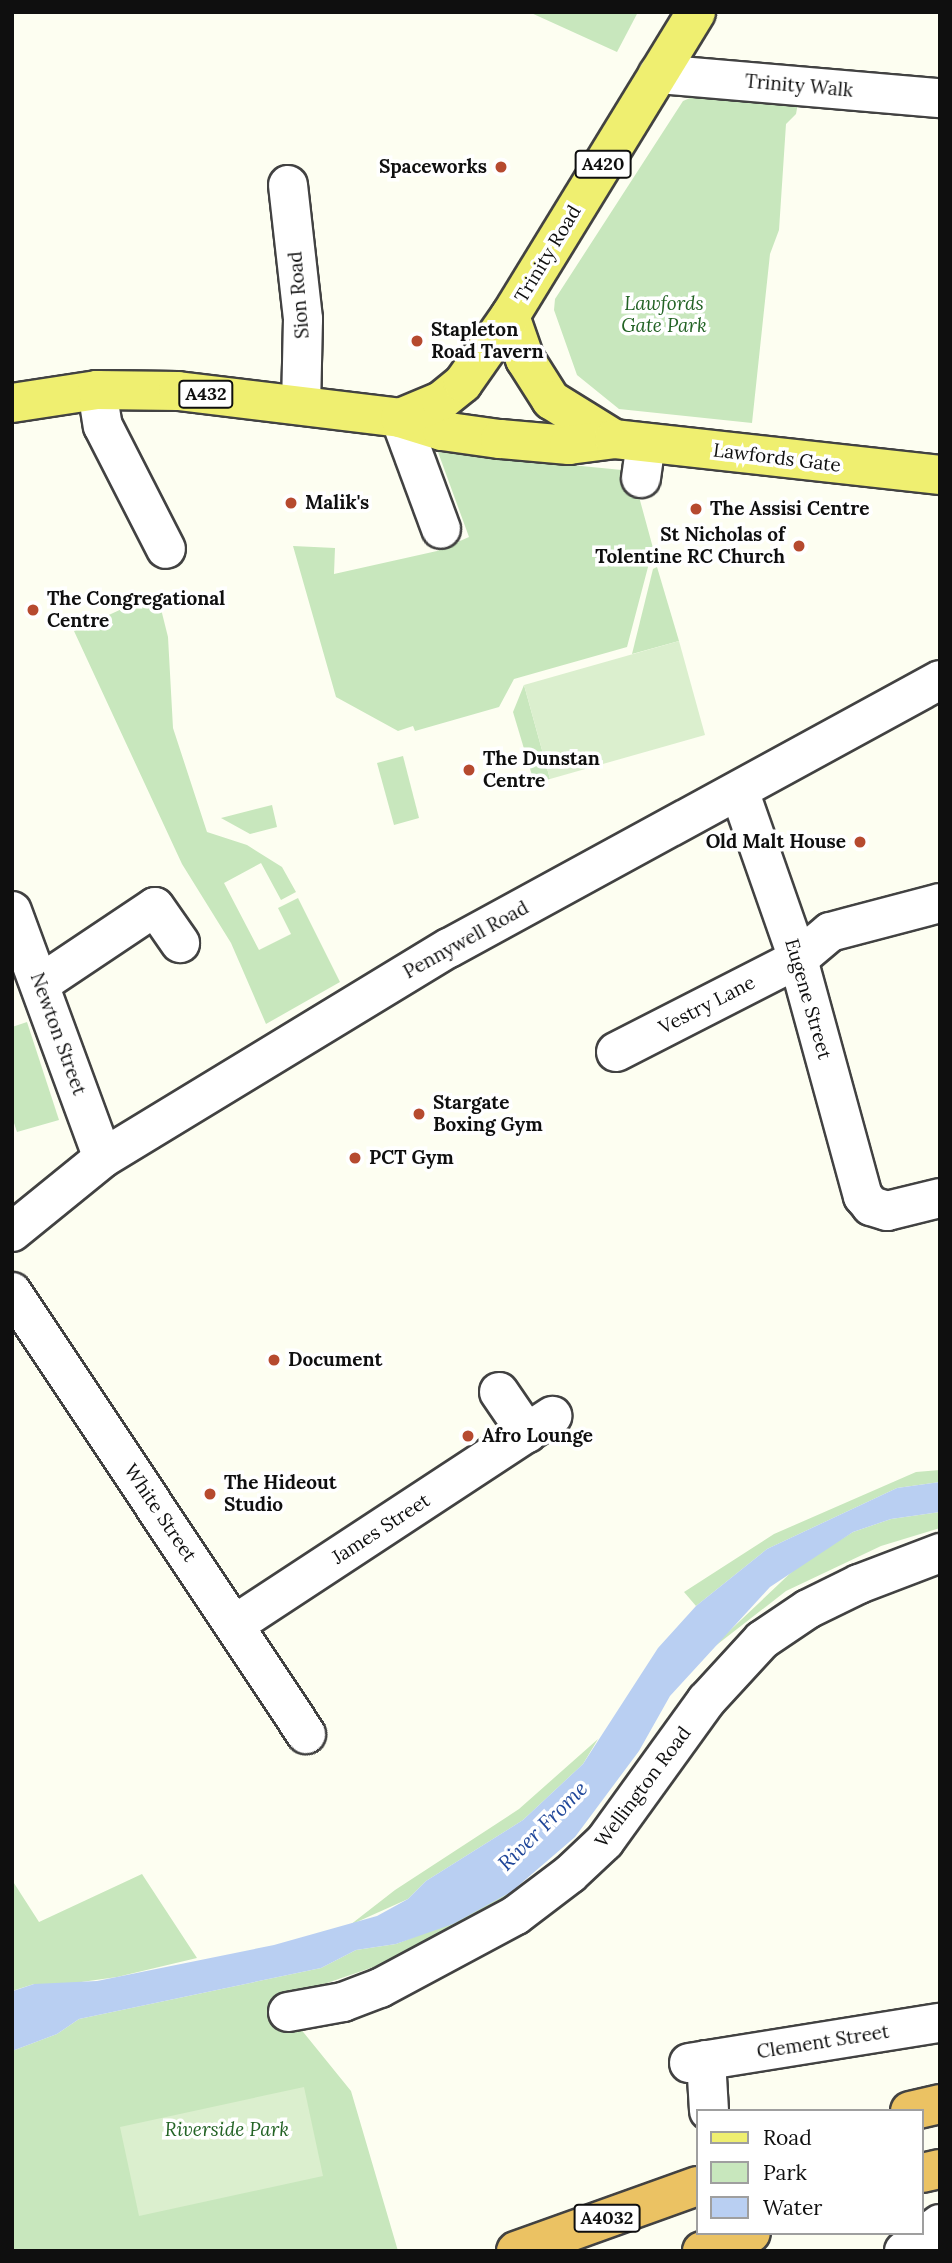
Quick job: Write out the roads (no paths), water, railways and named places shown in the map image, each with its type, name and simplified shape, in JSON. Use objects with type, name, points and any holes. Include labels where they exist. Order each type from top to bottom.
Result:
[{"type":"highway","points":[[919,2109],[940,2104]]},
{"type":"highway","name":"A4032","points":[[516,2251],[696,2187]]},
{"type":"highway","points":[[702,2251],[746,2235]]},
{"type":"main road","name":"Trinity Road","points":[[400,418],[442,401],[463,383],[510,316],[696,12]]},
{"type":"main road","name":"Trinity Road","points":[[510,316],[525,359],[551,400],[634,453]]},
{"type":"main road","name":"A432","points":[[12,403],[97,390],[178,391],[400,418],[442,431],[500,439],[634,453]]},
{"type":"main road","name":"Lawfords Gate","points":[[634,453],[940,475]]},
{"type":"street","name":"Trinity Walk","points":[[658,74],[940,98]]},
{"type":"street","name":"Sion Road","points":[[288,186],[303,319],[301,405]]},
{"type":"street","points":[[97,390],[103,426],[166,549]]},
{"type":"street","points":[[400,418],[441,529]]},
{"type":"street","name":"Pennywell Road","points":[[14,1226],[103,1158],[449,948],[740,793],[940,680]]},
{"type":"street","name":"Eugene Street","points":[[740,793],[797,958],[862,1193],[872,1206],[889,1211],[940,1198]]},
{"type":"street","name":"Vestry Lane","points":[[616,1052],[797,958],[830,932],[940,904]]},
{"type":"street","points":[[40,985],[155,907],[180,943]]},
{"type":"street","name":"Newton Street","points":[[12,911],[103,1158]]},
{"type":"street","name":"White Street","points":[[12,1292],[306,1734]]},
{"type":"street","name":"James Street","points":[[234,1625],[539,1425],[499,1392]]},
{"type":"street","name":"Wellington Road","points":[[288,2012],[344,2001],[380,1988],[516,1915],[570,1874],[605,1840],[706,1701],[762,1640],[808,1609],[859,1584],[940,1553]]},
{"type":"street","name":"Clement Street","points":[[709,2109],[697,2062],[940,2024]]},
{"type":"street","points":[[904,2251],[940,2224]]},
{"type":"water","name":"River Frome","points":[[940,1482],[940,1512],[891,1519],[853,1532],[770,1587],[670,1696],[639,1751],[575,1837],[511,1892],[453,1924],[396,1944],[356,1950],[321,1968],[79,2019],[57,2034],[12,2051],[13,1991],[34,1984],[97,1981],[274,1945],[377,1916],[408,1899],[426,1881],[523,1820],[583,1764],[658,1648],[696,1606],[767,1549],[897,1488]]},
{"type":"place","name":"Spaceworks","points":[[501,167]]},
{"type":"place","name":"Stapleton Road Tavern","points":[[417,341]]},
{"type":"place","name":"Malik's","points":[[291,503]]},
{"type":"place","name":"The Assisi Centre","points":[[696,509]]},
{"type":"place","name":"St Nicholas of Tolentine RC Church","points":[[799,546]]},
{"type":"place","name":"The Congregational Centre","points":[[33,610]]},
{"type":"place","name":"The Dunstan Centre","points":[[469,770]]},
{"type":"place","name":"Old Malt House","points":[[860,842]]},
{"type":"place","name":"Stargate Boxing Gym","points":[[419,1114]]},
{"type":"place","name":"PCT Gym","points":[[355,1158]]},
{"type":"place","name":"Document","points":[[274,1360]]},
{"type":"place","name":"Afro Lounge","points":[[468,1436]]},
{"type":"place","name":"The Hideout Studio","points":[[210,1494]]},
{"type":"park label","name":"Lawfords Gate Park","points":[[664,315]]},
{"type":"park label","name":"Riverside Park","points":[[227,2130]]}]
